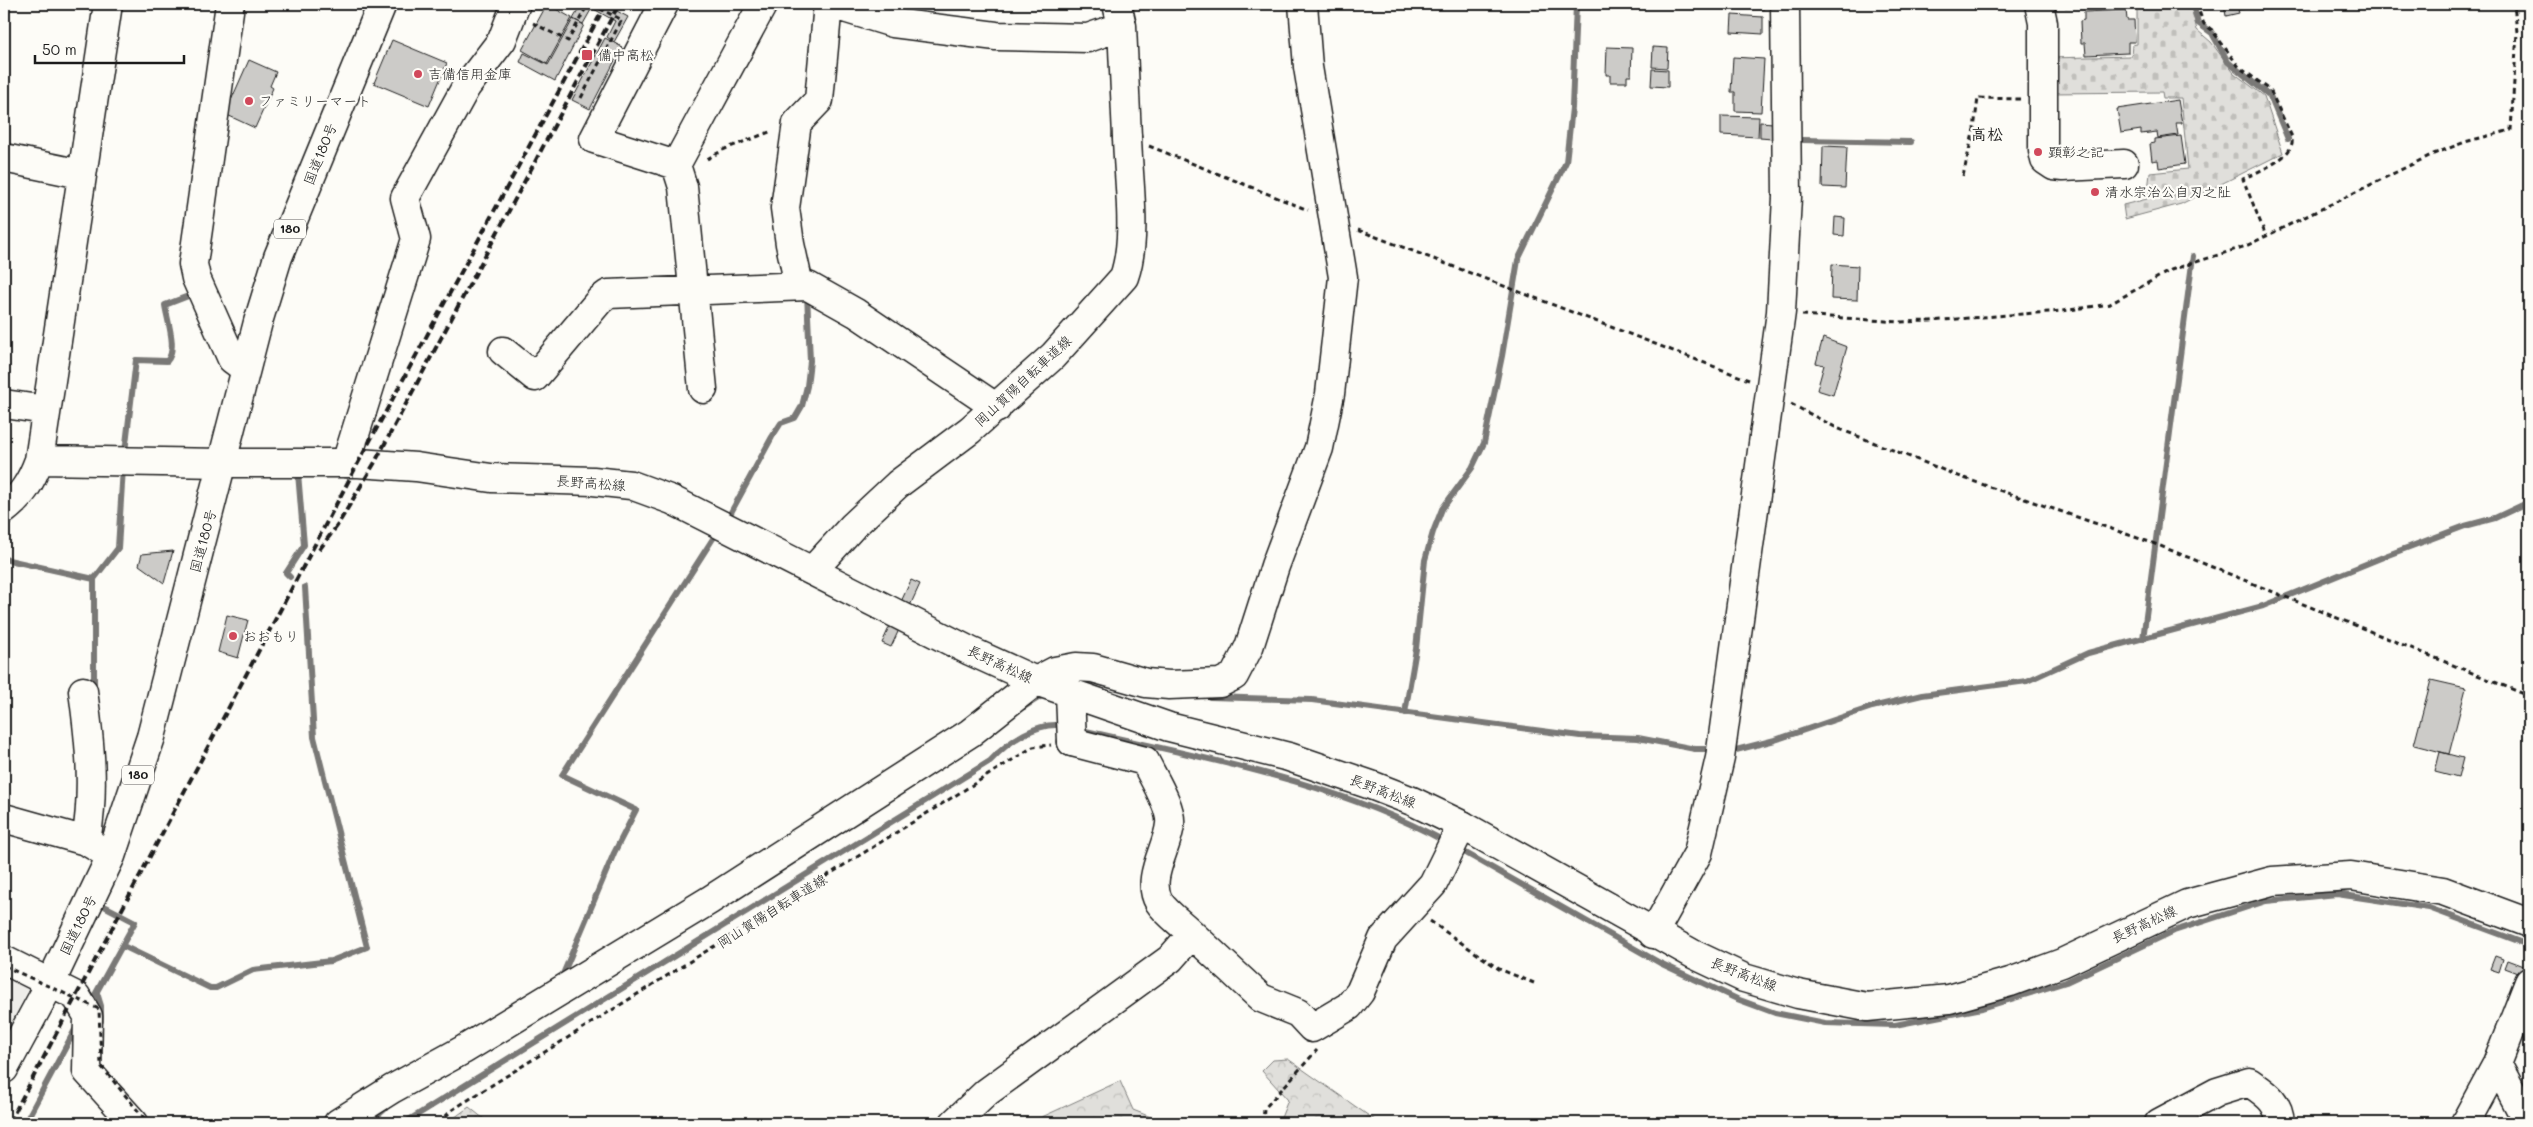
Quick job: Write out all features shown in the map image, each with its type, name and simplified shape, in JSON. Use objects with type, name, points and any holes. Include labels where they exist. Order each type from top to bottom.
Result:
[{"type":"main road","points":[[4,510],[18,499],[26,489],[39,460],[108,4]]},
{"type":"main road","points":[[230,4],[193,264],[200,286],[232,359],[244,368]]},
{"type":"main road","name":"国道180号","points":[[4,1069],[51,982],[111,856],[152,737],[223,463],[244,368],[278,257],[382,4]]},
{"type":"main road","points":[[664,4],[594,139],[677,170]]},
{"type":"main road","points":[[703,389],[683,188],[677,170],[763,4]]},
{"type":"main road","points":[[803,286],[790,244],[785,208],[797,124],[819,100],[830,4],[893,23],[996,36],[1088,38],[1120,15]]},
{"type":"main road","points":[[338,1123],[710,900],[970,733],[1036,681],[1055,672],[1076,668],[1093,668],[1146,683],[1220,683],[1234,676],[1242,663],[1275,566],[1319,448],[1330,394],[1343,277],[1308,67],[1303,4]]},
{"type":"main road","points":[[1653,934],[1698,853],[1720,758],[1780,312],[1787,197],[1785,4]]},
{"type":"main road","points":[[2038,4],[2042,23],[2045,160],[2054,166],[2063,167],[2124,164]]},
{"type":"main road","points":[[346,463],[416,238],[405,198],[466,87],[523,13]]},
{"type":"main road","name":"岡山賀陽自転車道線","points":[[812,572],[853,526],[898,484],[997,408],[1053,356],[1124,277],[1129,262],[1130,238],[1127,137],[1120,15]]},
{"type":"main road","points":[[4,158],[81,174]]},
{"type":"main road","points":[[503,351],[535,377],[600,300],[608,294],[803,286],[856,313],[997,408]]},
{"type":"main road","points":[[4,404],[46,410]]},
{"type":"main road","name":"長野高松線","points":[[39,460],[346,463],[416,467],[473,477],[593,481],[632,485],[672,500],[812,572],[1036,681],[1071,722],[1169,727],[1307,763],[1371,785],[1456,835],[1744,978],[1798,994],[1867,1007],[1949,999],[2010,982],[2062,963],[2187,904],[2272,881],[2351,876],[2443,891],[2529,923]]},
{"type":"main road","points":[[83,690],[92,781],[92,809],[86,841]]},
{"type":"main road","points":[[1071,722],[1144,761],[1169,812],[1170,824],[1157,869],[1155,888],[1159,902],[1261,998],[1298,1013],[1312,1028],[1349,1006],[1360,992],[1383,939],[1433,884],[1456,835]]},
{"type":"main road","points":[[4,818],[86,841],[111,856]]},
{"type":"main road","points":[[954,1123],[987,1092],[1170,959],[1192,934]]},
{"type":"main road","points":[[4,960],[76,996],[86,1012],[87,1071],[134,1123]]},
{"type":"main road","points":[[2465,1123],[2497,1064],[2529,982]]},
{"type":"main road","points":[[2497,1064],[2528,1123]]},
{"type":"main road","points":[[2159,1123],[2217,1092],[2249,1082],[2266,1094],[2279,1110],[2280,1123]]},
{"type":"path","points":[[523,13],[568,41],[590,4],[622,20],[581,98]]},
{"type":"path","points":[[2196,4],[2204,24],[2212,30],[2239,66],[2270,90],[2292,137],[2293,142],[2288,153],[2243,179],[2266,236]]},
{"type":"path","points":[[1780,312],[1899,322],[2062,311],[2110,304],[2171,270],[2246,246],[2431,154],[2465,142],[2511,130],[2517,32],[2514,4]]},
{"type":"path","points":[[1963,176],[1974,128],[1978,98],[2043,99]]},
{"type":"path","points":[[677,170],[726,149],[797,124]]},
{"type":"path","points":[[1504,287],[1769,388],[1795,406],[1837,428],[1961,477],[2158,545],[2529,696]]},
{"type":"path","name":"岡山賀陽自転車道線","points":[[439,1123],[452,1110],[1071,722]]},
{"type":"path","points":[[1436,923],[1499,969],[1534,982]]},
{"type":"path","points":[[4,966],[99,1009],[101,1066],[148,1123]]},
{"type":"path","points":[[1262,1123],[1264,1109],[1323,1043],[1312,1028]]},
{"type":"shaded area","points":[[4,969],[32,982],[4,1036]]},
{"type":"green space","points":[[2137,4],[2190,4],[2197,30],[2211,42],[2234,73],[2264,96],[2283,153],[2181,204],[2125,219],[2123,205],[2147,199],[2150,173],[2188,169],[2181,98],[2163,98],[2162,92],[2050,93],[2049,58],[2131,56],[2132,45],[2137,44]]},
{"type":"green space","points":[[1288,1059],[1379,1123],[1279,1123],[1288,1100],[1262,1071],[1273,1060]]},
{"type":"green space","points":[[1120,1081],[1133,1110],[1166,1123],[1029,1123]]},
{"type":"green space","points":[[469,1107],[489,1123],[447,1123]]},
{"type":"building","points":[[547,4],[572,18],[547,64],[522,50]]},
{"type":"building","points":[[582,4],[604,4],[628,17],[614,42],[607,37],[615,21],[592,8],[583,24],[573,19]]},
{"type":"building","points":[[1732,4],[1765,4],[1764,9],[1732,8]]},
{"type":"building","points":[[2065,4],[2120,4],[2065,7]]},
{"type":"building","points":[[2224,4],[2259,4],[2259,6],[2238,10],[2239,13],[2226,16]]},
{"type":"building","points":[[2126,10],[2127,20],[2134,20],[2135,42],[2128,42],[2128,53],[2086,55],[2085,43],[2081,43],[2080,21],[2084,20],[2084,12]]},
{"type":"building","points":[[1732,15],[1763,17],[1763,34],[1731,32]]},
{"type":"building","points":[[573,19],[584,25],[555,81],[520,62],[524,53],[548,65]]},
{"type":"building","points":[[605,38],[622,47],[590,109],[572,100]]},
{"type":"building","points":[[392,40],[447,63],[429,106],[374,83]]},
{"type":"building","points":[[1607,47],[1632,48],[1631,76],[1627,76],[1627,82],[1610,82],[1610,75],[1606,75]]},
{"type":"building","points":[[1653,47],[1668,48],[1667,68],[1652,67]]},
{"type":"building","points":[[1733,57],[1764,59],[1761,112],[1735,111],[1735,92],[1731,92]]},
{"type":"building","name":"ファミリーマート","points":[[249,60],[276,72],[270,86],[273,88],[255,128],[225,114]]},
{"type":"building","points":[[1652,69],[1668,70],[1668,87],[1651,86]]},
{"type":"building","points":[[2178,100],[2182,123],[2176,123],[2178,135],[2158,138],[2157,132],[2141,134],[2141,130],[2121,133],[2117,109]]},
{"type":"building","points":[[1721,116],[1759,117],[1758,137],[1721,135]]},
{"type":"building","points":[[1760,122],[1773,123],[1772,139],[1760,138]]},
{"type":"building","points":[[2181,136],[2185,164],[2159,168],[2158,160],[2152,161],[2150,144],[2155,143],[2155,139]]},
{"type":"building","points":[[1823,146],[1847,147],[1845,188],[1822,187]]},
{"type":"building","points":[[1835,217],[1845,218],[1844,236],[1834,235]]},
{"type":"building","points":[[1832,264],[1858,266],[1857,300],[1831,299]]},
{"type":"building","points":[[1823,338],[1847,347],[1833,395],[1817,390],[1824,365],[1816,363]]},
{"type":"building","points":[[173,551],[164,583],[139,565],[142,554]]},
{"type":"building","points":[[911,580],[920,584],[891,647],[882,643]]},
{"type":"building","points":[[227,615],[248,620],[238,658],[218,652]]},
{"type":"building","points":[[2431,680],[2466,688],[2449,754],[2414,745]]},
{"type":"building","points":[[2440,752],[2463,758],[2458,778],[2435,772]]},
{"type":"building","points":[[2495,956],[2503,959],[2499,972],[2490,969]]},
{"type":"building","points":[[2508,960],[2524,966],[2521,974],[2505,968]]},
{"type":"waterway","points":[[1405,713],[1416,649],[1425,560],[1433,532],[1442,509],[1472,468],[1484,443],[1502,356],[1518,260],[1566,162],[1572,108],[1576,4]]},
{"type":"waterway","points":[[2193,4],[2198,23],[2212,33],[2228,62],[2270,96],[2288,139]]},
{"type":"waterway","points":[[1802,140],[1911,142]]},
{"type":"waterway","points":[[2143,639],[2193,256]]},
{"type":"waterway","points":[[125,452],[136,360],[167,361],[172,349],[172,342],[165,305],[196,293]]},
{"type":"waterway","points":[[729,516],[781,423],[795,418],[802,406],[810,361],[807,294]]},
{"type":"waterway","points":[[94,691],[94,579],[118,548],[123,468]]},
{"type":"waterway","points":[[290,577],[286,573],[304,545],[298,473]]},
{"type":"waterway","points":[[1727,750],[1736,750],[1775,740],[1872,707],[1922,695],[2027,681],[2088,653],[2263,606],[2388,555],[2465,526],[2495,518],[2529,502]]},
{"type":"waterway","points":[[561,979],[614,853],[636,810],[562,775],[714,537]]},
{"type":"waterway","points":[[4,559],[94,579]]},
{"type":"waterway","points":[[123,946],[210,988],[216,988],[253,970],[331,961],[367,947],[314,737],[305,587]]},
{"type":"waterway","points":[[1024,707],[1040,697]]},
{"type":"waterway","points":[[1210,697],[1312,700],[1580,736],[1638,738],[1695,749],[1714,749]]},
{"type":"waterway","points":[[404,1123],[990,761],[1024,734],[1044,726],[1065,726]]},
{"type":"waterway","points":[[1077,729],[1219,761],[1312,787],[1358,802],[1446,842]]},
{"type":"waterway","points":[[1457,848],[1660,963],[1737,999],[1775,1013],[1825,1023],[1895,1025],[1982,1008],[2066,982],[2174,931],[2266,901],[2337,894],[2429,908],[2529,945]]},
{"type":"waterway","points":[[90,1004],[135,922],[106,907]]},
{"type":"waterway","points":[[97,993],[101,1006],[101,1021]]},
{"type":"waterway","points":[[25,1123],[77,1026]]},
{"type":"waterway","points":[[369,1123],[385,1109]]},
{"type":"railway","points":[[9,1123],[358,463],[606,4]]},
{"type":"railway","points":[[319,550],[337,526],[374,464],[619,4]]},
{"type":"place","name":"備中高松","points":[[587,55]]},
{"type":"place","name":"吉備信用金庫","points":[[418,74]]},
{"type":"place","name":"ファミリーマート","points":[[249,101]]},
{"type":"place","name":"顕彰之記","points":[[2038,152]]},
{"type":"place","name":"清水宗治公自刃之阯","points":[[2095,192]]},
{"type":"place","name":"おおもり","points":[[233,636]]},
{"type":"district","name":"高松","points":[[1987,134]]}]
